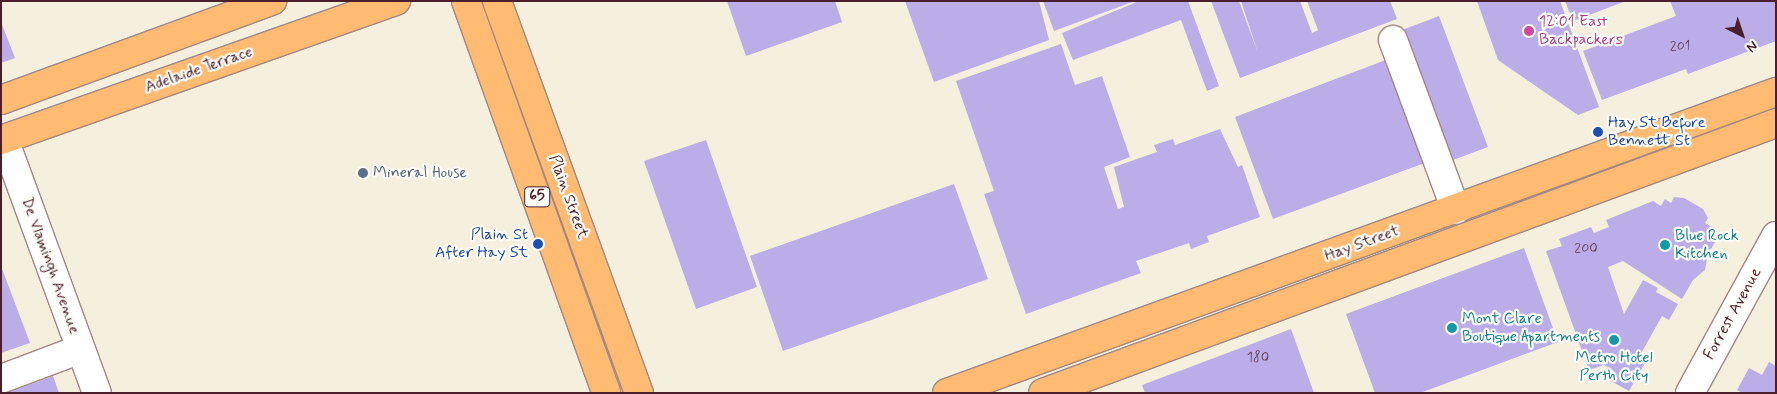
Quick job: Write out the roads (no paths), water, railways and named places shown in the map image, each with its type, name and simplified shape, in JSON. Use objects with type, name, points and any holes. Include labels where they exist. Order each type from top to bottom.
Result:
[{"type":"main road","points":[[1,100],[272,1]]},
{"type":"main road","name":"Adelaide Terrace","points":[[2,139],[396,1]]},
{"type":"main road","name":"Plain Street","points":[[466,1],[606,393]]},
{"type":"main road","name":"Plain Street","points":[[497,1],[639,393]]},
{"type":"main road","name":"Hay Street","points":[[947,393],[1456,210],[1776,92]]},
{"type":"main road","name":"Hay Street","points":[[1043,393],[1776,123]]},
{"type":"street","points":[[1393,40],[1456,210]]},
{"type":"street","name":"De Vlamingh Avenue","points":[[2,139],[97,393]]},
{"type":"street","name":"Forrest Avenue","points":[[1690,393],[1776,236]]},
{"type":"street","points":[[1,379],[81,349]]},
{"type":"place","name":"12:01 East Backpackers","points":[[1529,31]]},
{"type":"place","name":"Hay St Before Bennett St","points":[[1598,132]]},
{"type":"place","name":"Mineral House","points":[[363,173]]},
{"type":"place","name":"Plain St After Hay St","points":[[538,244]]},
{"type":"place","name":"Blue Rock Kitchen","points":[[1665,245]]},
{"type":"place","name":"Mont Clare Boutique Apartments","points":[[1452,328]]},
{"type":"place","name":"Metro Hotel Perth City","points":[[1614,340]]}]
